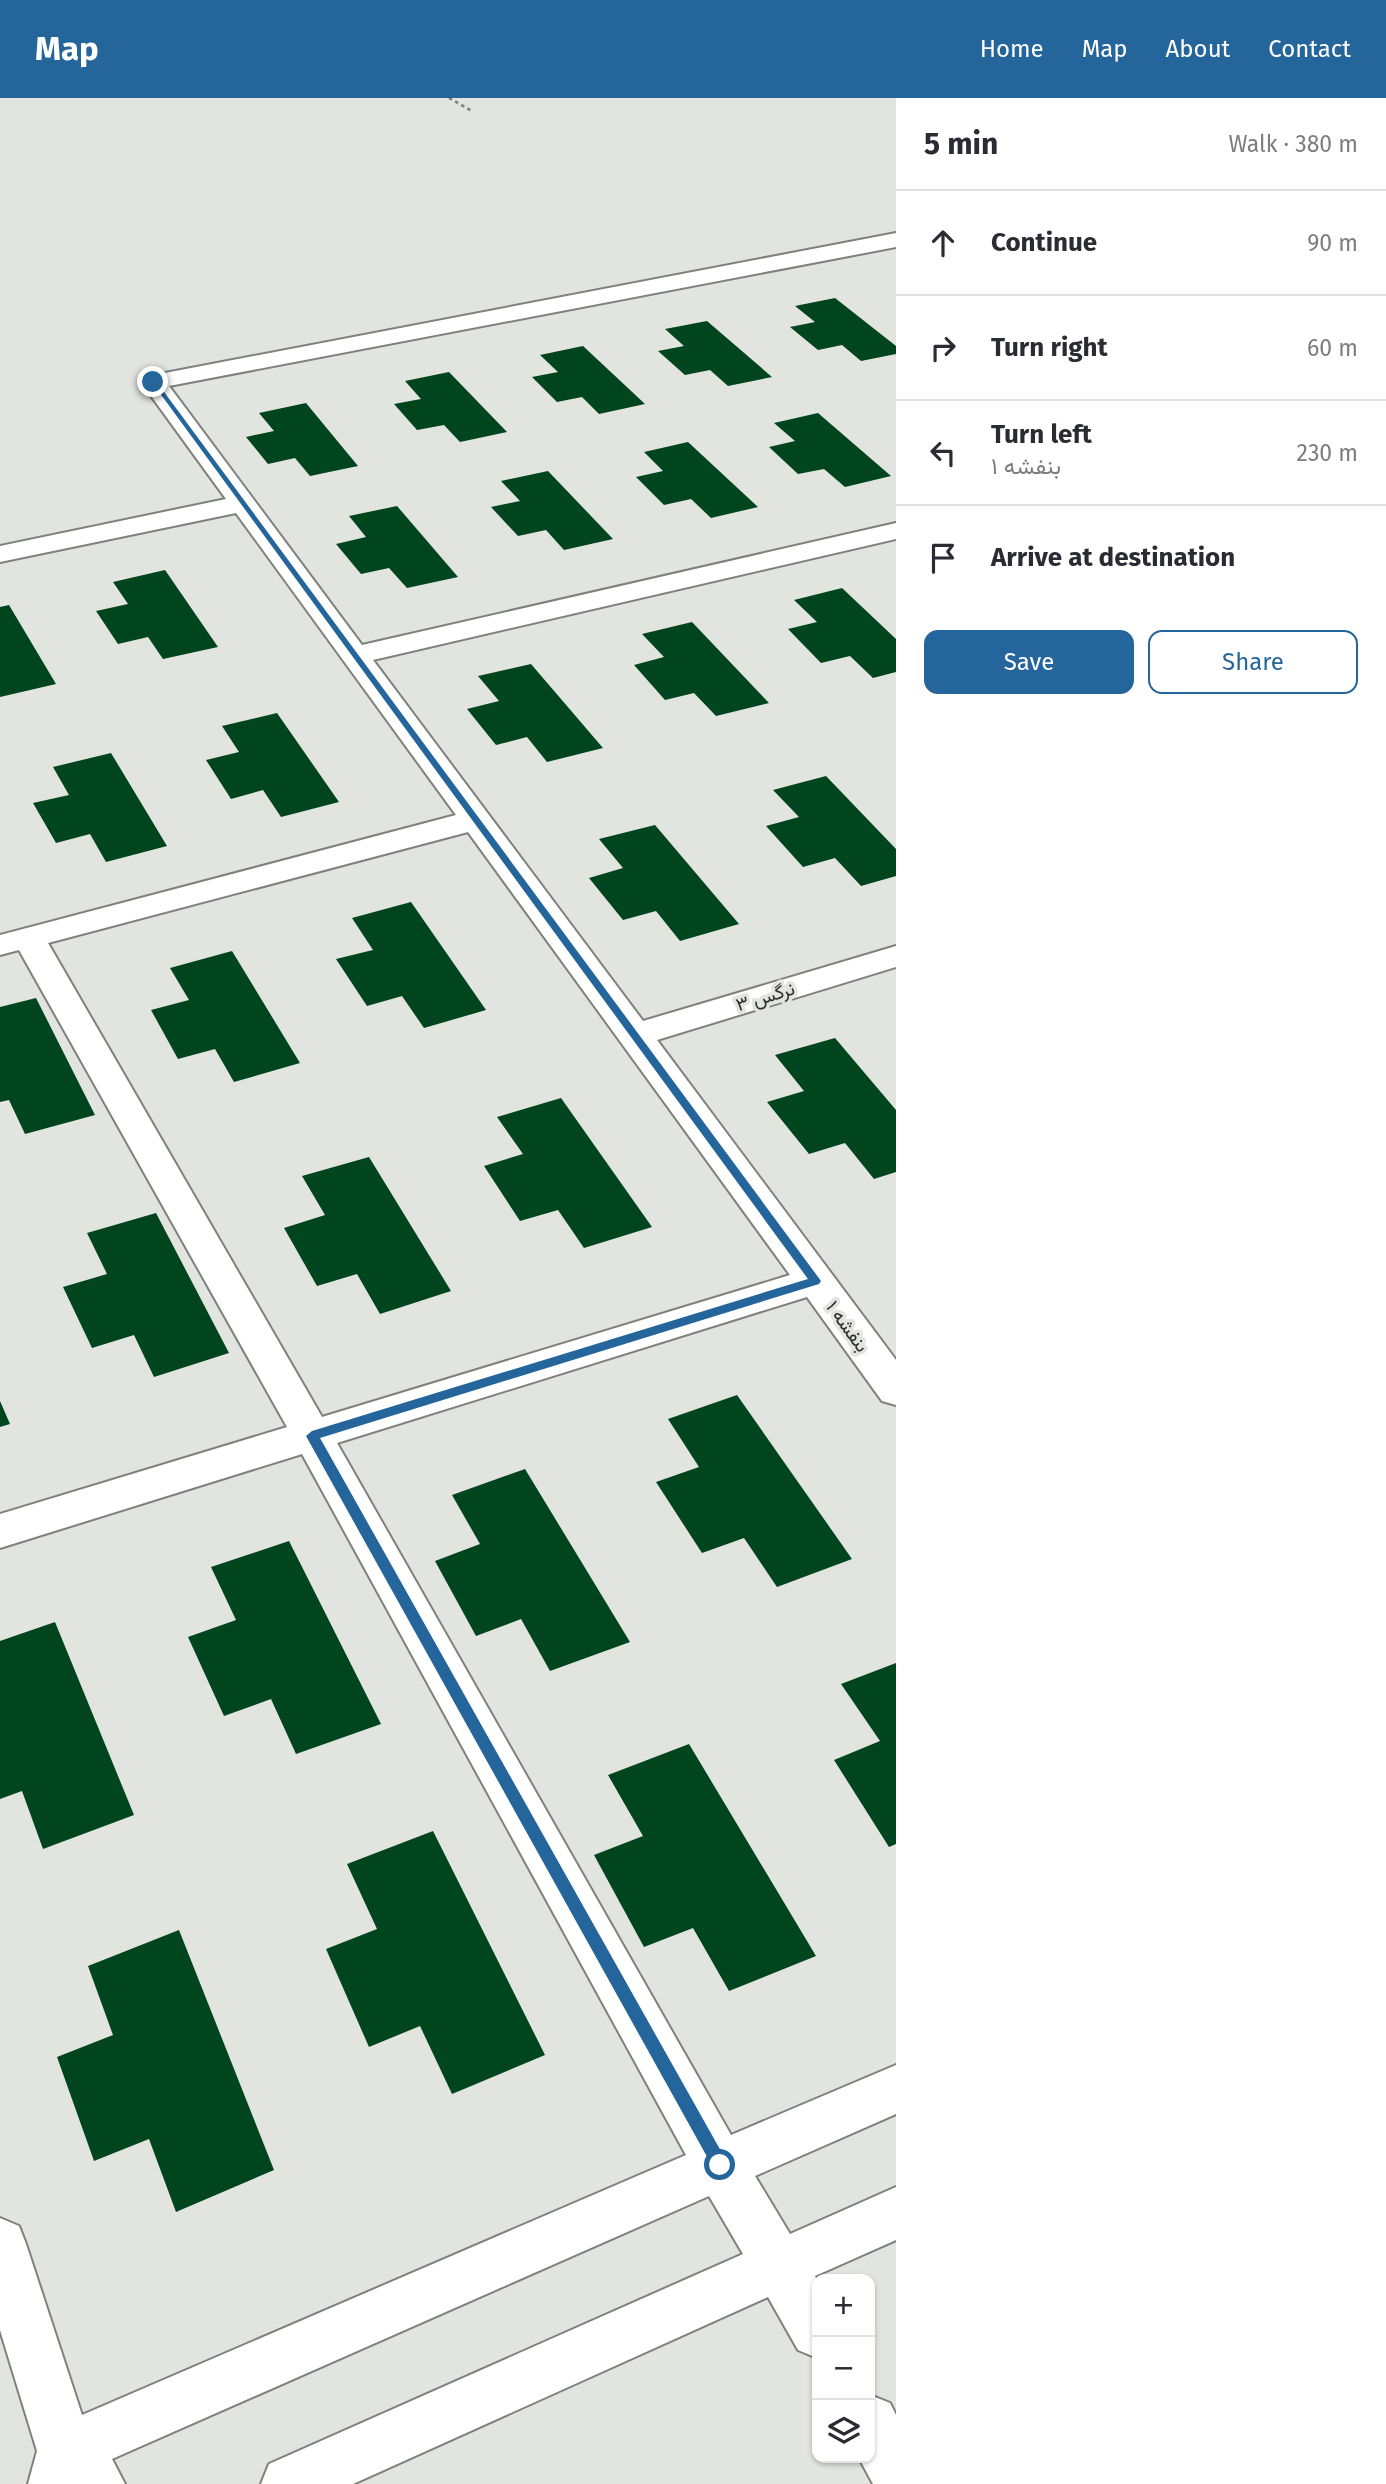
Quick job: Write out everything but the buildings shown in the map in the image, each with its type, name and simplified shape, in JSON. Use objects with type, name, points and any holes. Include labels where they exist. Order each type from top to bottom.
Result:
[{"type":"street","name":"بنفشه ۱","points":[[896,240],[153,382],[896,1390]]},
{"type":"street","points":[[0,554],[242,504]]},
{"type":"street","points":[[354,656],[896,531]]},
{"type":"street","points":[[475,820],[14,941],[312,1436],[720,2165],[812,2322]]},
{"type":"street","name":"نرگس ۳","points":[[634,1035],[896,956]]},
{"type":"street","points":[[0,1531],[815,1281]]},
{"type":"street","points":[[0,2244],[73,2473],[720,2165],[896,2089]]},
{"type":"street","points":[[289,2484],[896,2213]]},
{"type":"street","points":[[875,2432],[896,2470]]},
{"type":"path","points":[[449,98],[472,111]]},
{"type":"route","points":[[153,382],[815,1281],[312,1436],[720,2165]]}]
